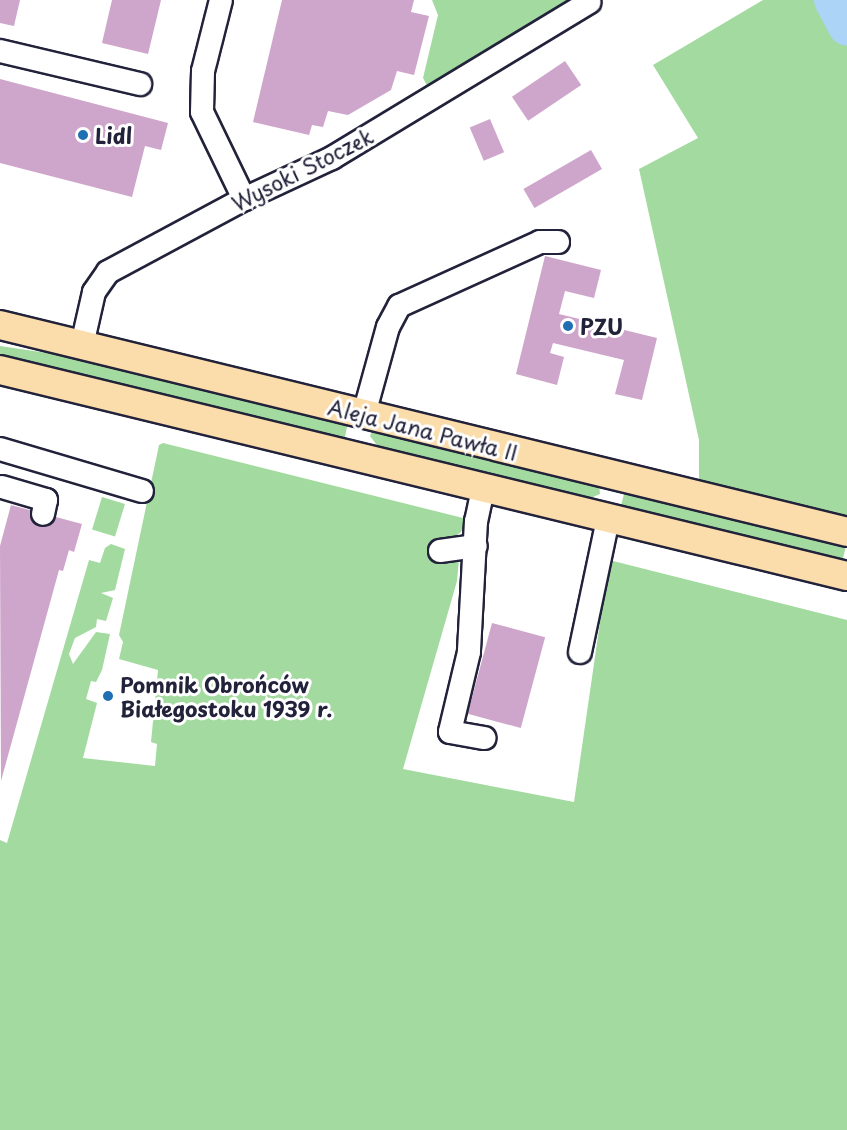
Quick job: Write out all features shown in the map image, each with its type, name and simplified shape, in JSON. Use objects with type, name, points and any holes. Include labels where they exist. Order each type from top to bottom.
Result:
[{"type":"main road","name":"Aleja Jana Pawła II","points":[[0,325],[847,532]]},
{"type":"main road","name":"Aleja Jana Pawła II","points":[[0,370],[847,576]]},
{"type":"main road","points":[[355,458],[364,414]]},
{"type":"main road","points":[[609,519],[618,476]]},
{"type":"street","points":[[221,0],[203,71],[202,112],[244,199]]},
{"type":"street","name":"Wysoki Stoczek","points":[[82,345],[94,292],[108,272],[244,199],[332,158],[590,2]]},
{"type":"street","points":[[0,51],[140,84]]},
{"type":"street","points":[[364,414],[387,327],[399,306],[540,242],[558,242]]},
{"type":"street","points":[[43,514],[46,500],[1,491],[6,450],[142,491]]},
{"type":"street","points":[[483,489],[476,546],[469,652],[450,732],[484,738]]},
{"type":"street","points":[[580,652],[609,519]]},
{"type":"street","points":[[441,550],[476,546]]},
{"type":"green space","points":[[432,0],[592,0],[431,93],[423,78],[438,15]]},
{"type":"green space","points":[[763,0],[847,0],[847,518],[699,481],[699,440],[639,169],[698,138],[653,65]]},
{"type":"green space","points":[[0,346],[101,361],[348,422],[344,442],[0,357]]},
{"type":"green space","points":[[373,429],[599,484],[600,494],[586,500],[379,448],[370,436]]},
{"type":"green space","points":[[163,443],[467,519],[461,532],[449,541],[459,559],[457,581],[403,769],[574,802],[609,560],[847,620],[847,1130],[0,1130],[0,840],[7,843],[89,560],[100,563],[105,548],[111,544],[125,549],[115,590],[101,593],[113,598],[106,621],[97,619],[96,627],[75,638],[69,654],[73,664],[96,632],[110,634],[102,670],[96,682],[91,681],[86,699],[97,703],[83,758],[155,766],[157,744],[151,742],[158,670],[119,659],[123,642],[119,635],[159,445]]},
{"type":"green space","points":[[625,490],[846,545],[842,564],[620,508]]},
{"type":"green space","points":[[102,497],[125,504],[115,537],[92,530]]},
{"type":"building","points":[[0,0],[20,0],[14,26],[0,23]]},
{"type":"building","points":[[112,0],[161,0],[148,54],[102,43]]},
{"type":"building","points":[[282,0],[414,0],[411,12],[429,16],[414,75],[397,71],[391,90],[348,115],[328,111],[323,127],[312,125],[309,135],[253,122]]},
{"type":"building","points":[[565,61],[581,85],[528,121],[512,97]]},
{"type":"building","name":"Lidl","points":[[0,79],[168,123],[161,150],[145,146],[132,197],[0,163]]},
{"type":"building","points":[[490,119],[504,152],[484,161],[470,128]]},
{"type":"building","points":[[591,150],[602,169],[534,208],[523,189]]},
{"type":"building","name":"PZU","points":[[545,256],[601,270],[594,298],[565,291],[559,314],[657,338],[642,400],[615,394],[624,360],[553,343],[550,353],[564,357],[557,385],[516,374]]},
{"type":"building","points":[[11,505],[82,524],[74,552],[69,550],[63,571],[59,570],[1,781],[0,546]]},
{"type":"building","points":[[492,623],[545,637],[521,728],[468,714]]},
{"type":"waterway","points":[[833,0],[847,26]]},
{"type":"place","name":"Lidl","points":[[83,135]]},
{"type":"place","name":"PZU","points":[[568,326]]},
{"type":"place","name":"Pomnik Obrońców Białegostoku 1939 r.","points":[[108,696]]}]
